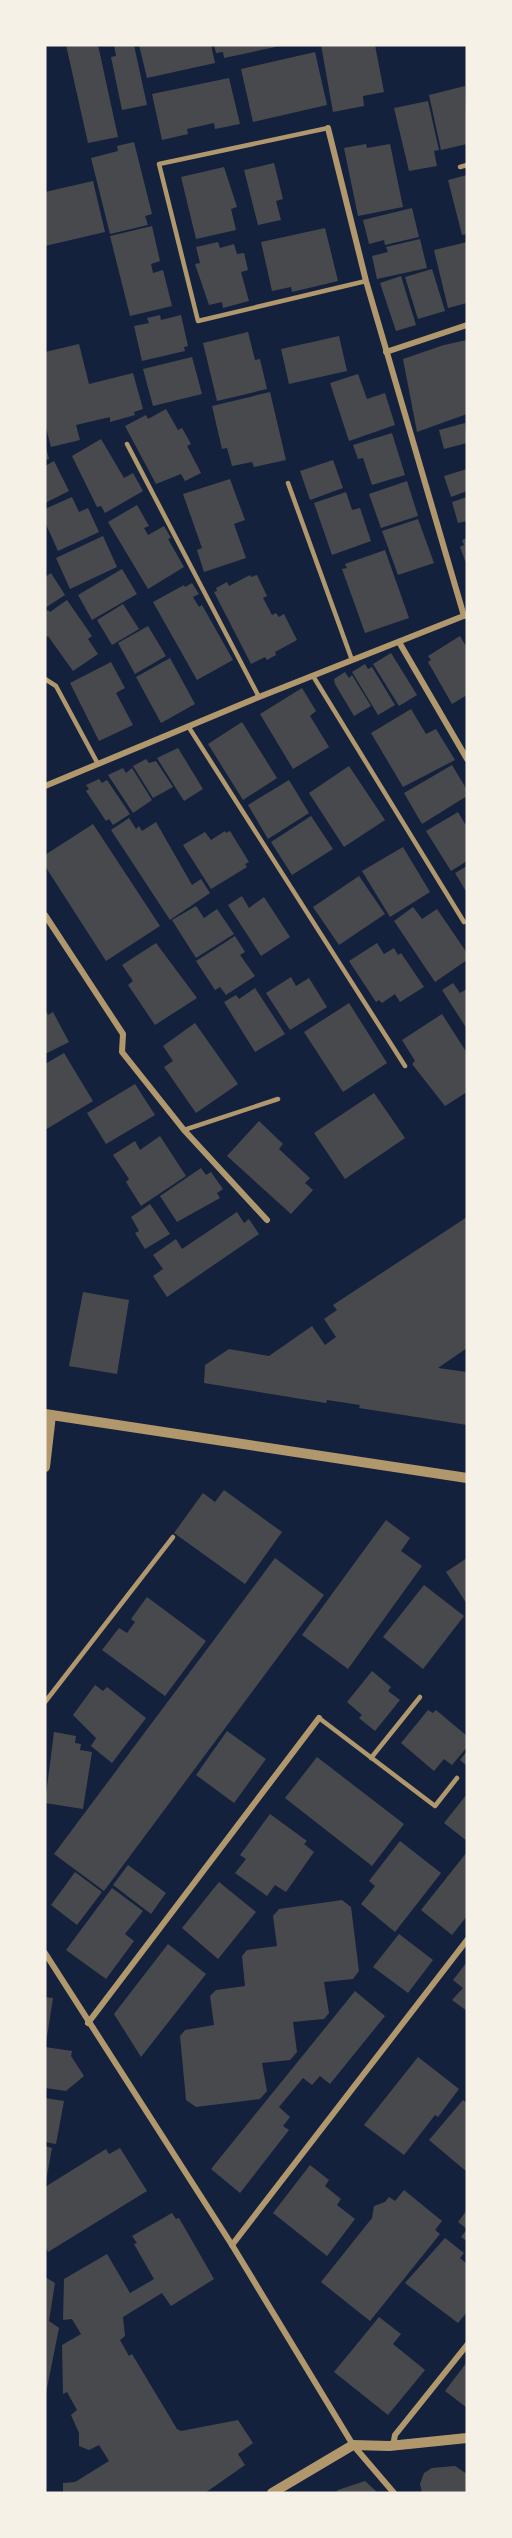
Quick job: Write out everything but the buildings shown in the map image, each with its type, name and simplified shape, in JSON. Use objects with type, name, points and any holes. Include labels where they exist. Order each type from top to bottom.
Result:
[{"type":"street","points":[[45,786],[259,697],[466,616],[386,352],[328,128]]},
{"type":"street","points":[[386,352],[467,326]]},
{"type":"street","points":[[399,642],[467,759]]},
{"type":"street","points":[[45,915],[123,1034],[122,1052],[184,1130],[267,1220]]},
{"type":"street","points":[[45,1467],[48,1414],[467,1478]]},
{"type":"street","points":[[88,2023],[319,1718]]},
{"type":"street","points":[[232,2245],[467,1940]]},
{"type":"street","points":[[45,1953],[232,2245],[353,2445],[394,2493]]},
{"type":"street","points":[[393,2446],[395,2435],[467,2345]]},
{"type":"street","points":[[272,2493],[353,2445],[393,2446],[467,2438]]},
{"type":"lane","points":[[328,128],[159,164],[195,310],[198,321],[366,280]]},
{"type":"lane","points":[[460,167],[467,165]]},
{"type":"lane","points":[[127,444],[259,697]]},
{"type":"lane","points":[[288,483],[352,660]]},
{"type":"lane","points":[[313,676],[464,922]]},
{"type":"lane","points":[[45,679],[56,686],[98,764]]},
{"type":"lane","points":[[188,726],[405,1066]]},
{"type":"lane","points":[[184,1130],[278,1099]]},
{"type":"lane","points":[[45,1701],[173,1537]]},
{"type":"lane","points":[[371,1758],[420,1697]]},
{"type":"lane","points":[[319,1718],[435,1806],[457,1778]]}]
